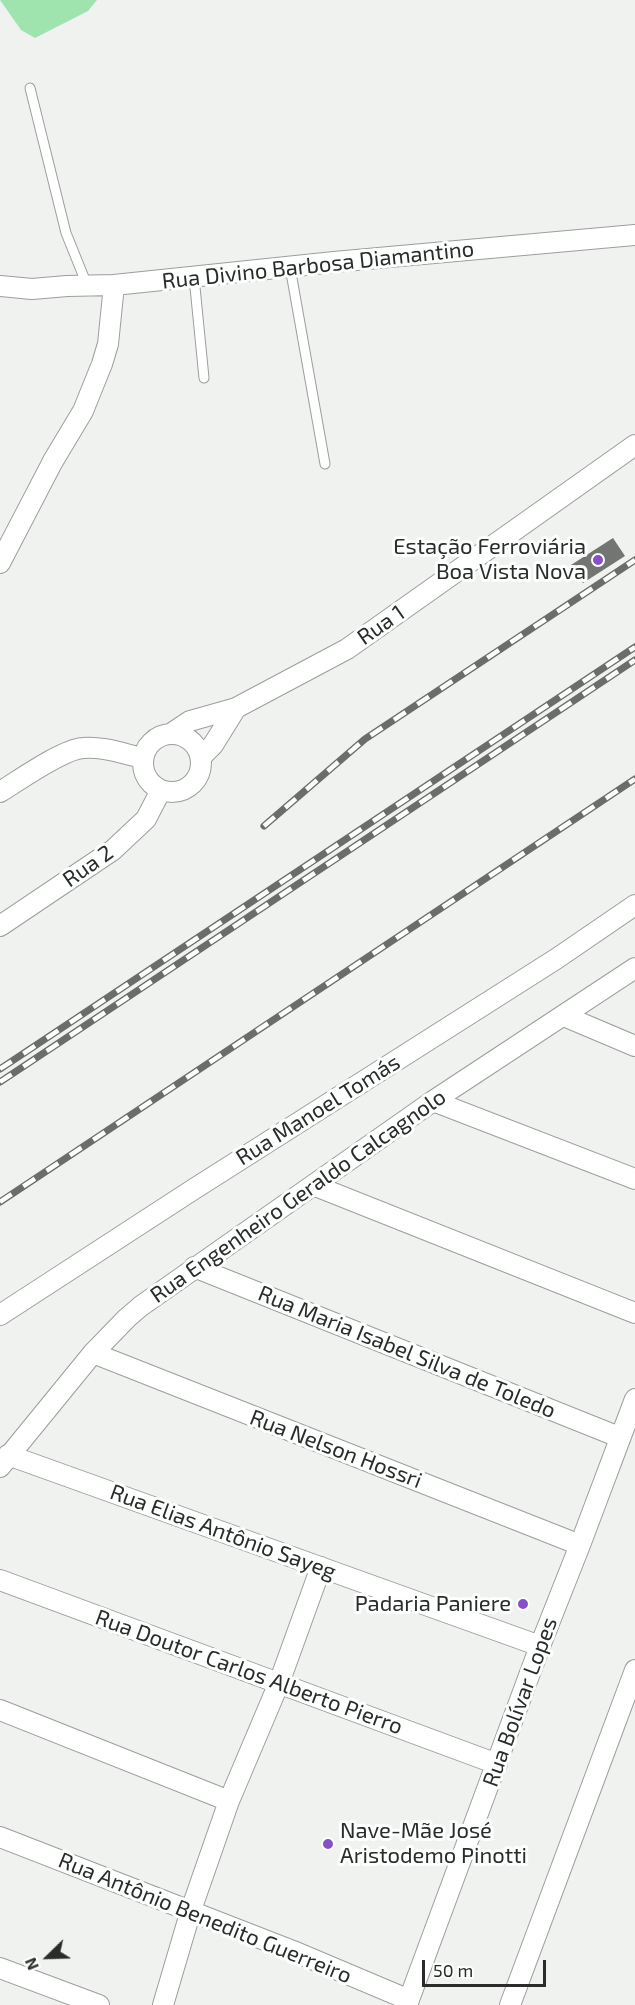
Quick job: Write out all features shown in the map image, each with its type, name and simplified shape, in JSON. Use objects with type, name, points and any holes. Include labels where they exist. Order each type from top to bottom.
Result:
[{"type":"street","name":"Rua Divino Barbosa Diamantino","points":[[0,286],[32,289],[114,285],[635,235]]},
{"type":"street","points":[[0,563],[53,461],[83,411],[108,344],[114,285]]},
{"type":"street","name":"Rua 1","points":[[172,733],[190,722],[236,708],[346,649],[635,445]]},
{"type":"street","name":"Rua 1","points":[[201,757],[213,745],[236,708]]},
{"type":"street","points":[[172,733],[185,736],[195,744],[201,757],[200,772],[191,785],[177,792],[161,790],[153,785],[143,768],[143,758],[148,745],[159,736],[172,733]]},
{"type":"street","points":[[0,792],[62,755],[82,747],[143,758]]},
{"type":"street","name":"Rua 2","points":[[0,927],[113,850],[146,819],[161,790]]},
{"type":"street","name":"Rua Manoel Tomás","points":[[0,1315],[556,959],[635,904]]},
{"type":"street","name":"Rua Engenheiro Geraldo Calcagnolo","points":[[4,1461],[93,1353],[127,1318],[194,1267],[433,1101],[635,968]]},
{"type":"street","points":[[564,1016],[635,1046]]},
{"type":"street","points":[[433,1101],[635,1179]]},
{"type":"street","points":[[313,1185],[635,1312]]},
{"type":"street","name":"Rua Maria Isabel Silva de Toledo","points":[[194,1267],[619,1437]]},
{"type":"street","name":"Rua Nelson Hossri","points":[[93,1353],[580,1545]]},
{"type":"street","name":"Rua Bolívar Lopes","points":[[408,2003],[540,1646],[635,1399]]},
{"type":"street","name":"Rua Elias Antônio Sayeg","points":[[4,1461],[321,1567],[540,1646]]},
{"type":"street","points":[[163,2005],[191,1910],[229,1801],[279,1683],[321,1567]]},
{"type":"street","name":"Rua Doutor Carlos Alberto Pierro","points":[[0,1580],[497,1764]]},
{"type":"street","points":[[510,2005],[635,1670]]},
{"type":"street","points":[[0,1710],[229,1801]]},
{"type":"street","name":"Rua Antônio Benedito Guerreiro","points":[[0,1837],[191,1910],[408,2003]]},
{"type":"street","points":[[0,1968],[99,2005]]},
{"type":"lane","points":[[30,88],[66,233],[87,285]]},
{"type":"lane","points":[[290,267],[325,464]]},
{"type":"lane","points":[[194,276],[204,378]]},
{"type":"green space","points":[[0,0],[97,0],[88,11],[35,38],[21,30]]},
{"type":"building","name":"Estação Ferroviária Boa Vista Nova","points":[[613,538],[625,556],[583,583],[571,565]]},
{"type":"railway","points":[[264,826],[365,739],[635,560]]},
{"type":"railway","points":[[0,1069],[635,647]]},
{"type":"railway","points":[[0,1082],[635,660]]},
{"type":"railway","points":[[0,1202],[635,779]]},
{"type":"place","name":"Estação Ferroviária Boa Vista Nova","points":[[598,560]]},
{"type":"place","name":"Padaria Paniere","points":[[523,1604]]},
{"type":"place","name":"Nave-Mãe José Aristodemo Pinotti","points":[[328,1844]]}]
